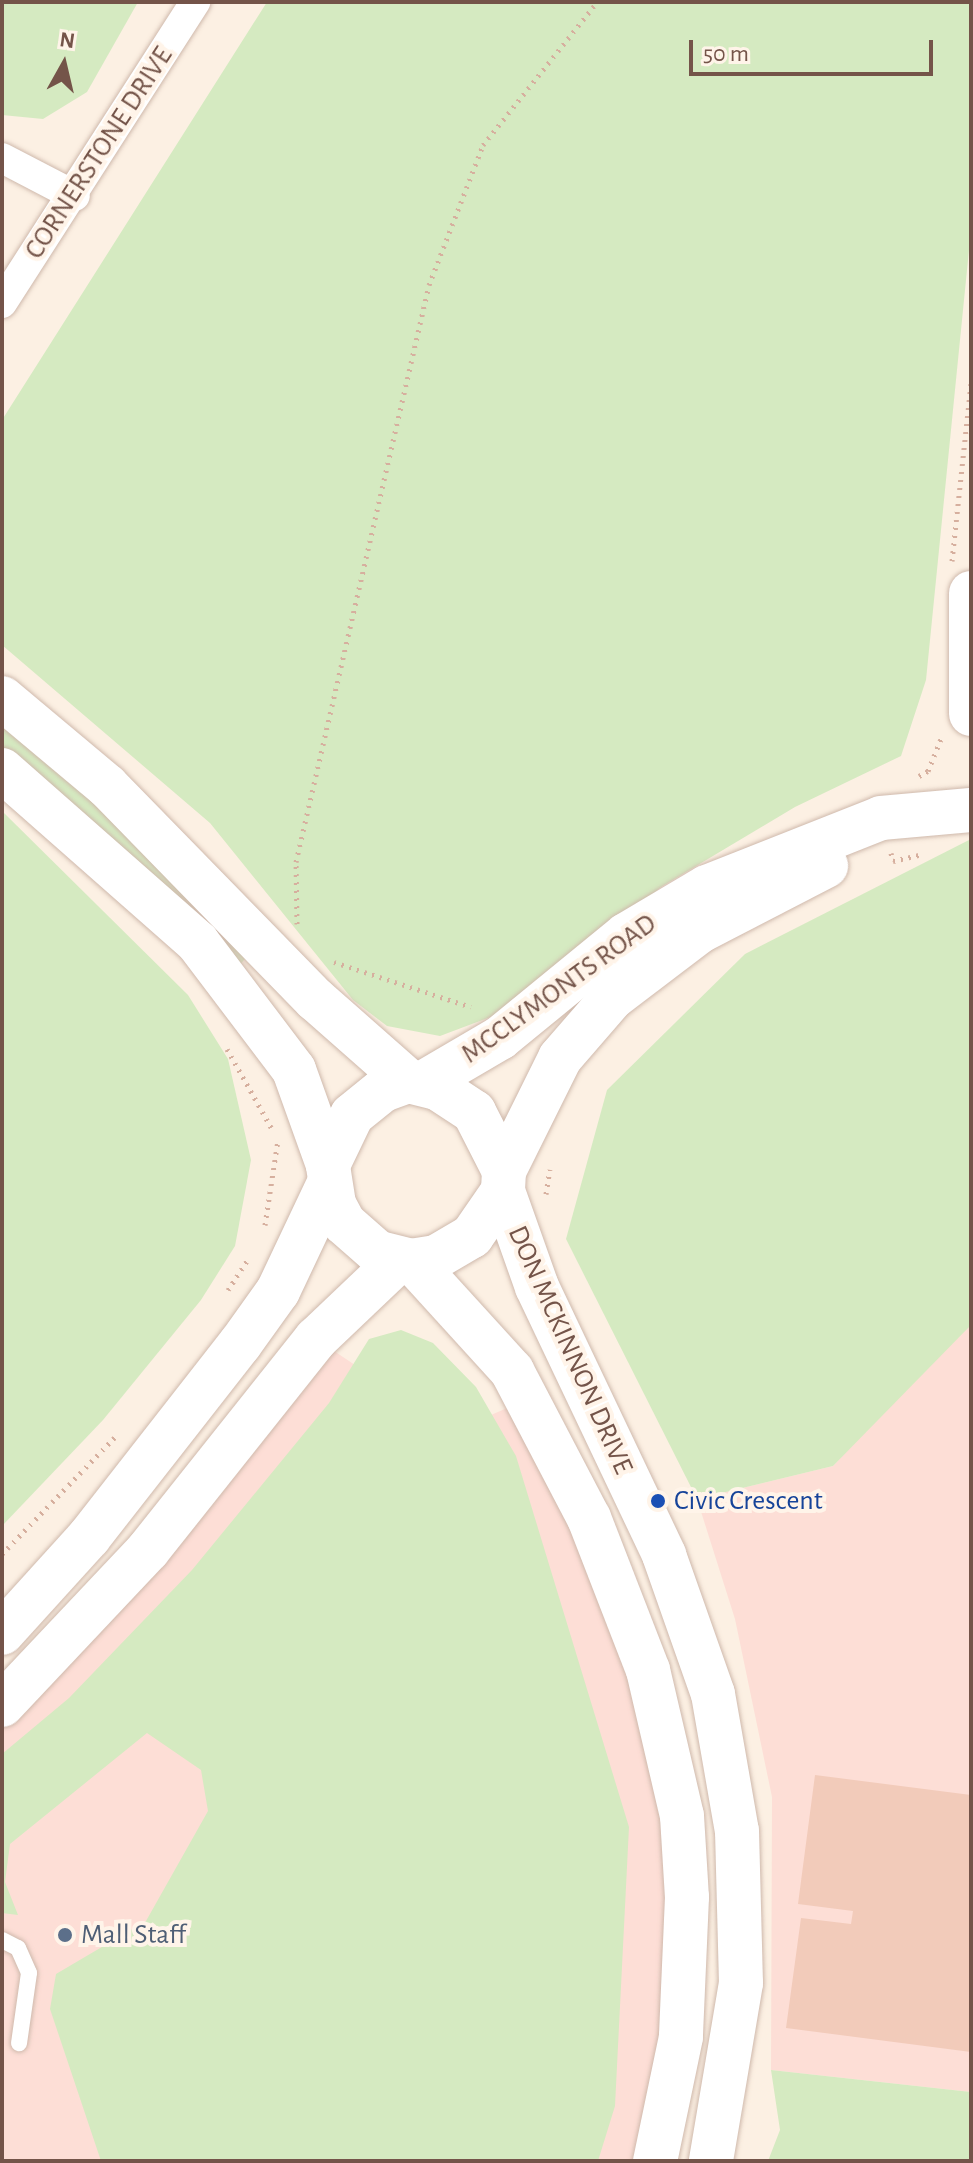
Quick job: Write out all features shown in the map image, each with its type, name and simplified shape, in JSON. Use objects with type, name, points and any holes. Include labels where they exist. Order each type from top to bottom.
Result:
[{"type":"main road","points":[[957,722],[960,584]]},
{"type":"main road","points":[[2,698],[139,816],[315,999],[416,1082],[474,1112],[503,1181],[456,1249],[406,1260],[316,1339],[148,1550],[2,1705]]},
{"type":"main road","points":[[2,770],[198,943],[294,1070],[339,1214],[361,1241],[406,1260]]},
{"type":"main road","name":"MCCLYMONTS ROAD","points":[[416,1082],[500,1038],[626,935],[707,887],[881,818],[968,811]]},
{"type":"main road","name":"MCCLYMONTS ROAD","points":[[503,1181],[560,1058],[635,977],[700,931],[801,876],[968,811]]},
{"type":"main road","points":[[2,1633],[89,1537],[278,1291],[352,1115],[383,1090],[416,1082]]},
{"type":"main road","name":"DON MCKINNON DRIVE","points":[[503,1181],[537,1287],[664,1555],[713,1694],[737,1831],[741,1983],[711,2161]]},
{"type":"main road","name":"DON MCKINNON DRIVE","points":[[406,1260],[518,1380],[589,1518],[648,1670],[682,1816],[687,1897],[681,2037],[655,2161]]},
{"type":"street","name":"CORNERSTONE DRIVE","points":[[2,303],[75,196],[195,2]]},
{"type":"street","points":[[2,158],[75,196]]},
{"type":"lane","points":[[2,1940],[18,1948],[29,1973],[19,2043]]},
{"type":"path","points":[[297,924],[296,862],[429,285],[483,145],[597,2]]},
{"type":"path","points":[[960,584],[971,383]]},
{"type":"path","points":[[915,778],[928,771],[957,722]]},
{"type":"path","points":[[327,959],[468,1009],[481,1001]]},
{"type":"path","points":[[220,1035],[278,1140],[263,1236]]},
{"type":"path","points":[[222,1300],[256,1247]]},
{"type":"path","points":[[2,1554],[128,1424]]},
{"type":"shaded area","points":[[964,1325],[971,1325],[971,2092],[771,2070],[772,1797],[735,1619],[697,1499],[833,1466]]},
{"type":"shaded area","points":[[316,1339],[454,1431],[528,1399],[682,1816],[655,2161],[2,2161],[2,1705]]},
{"type":"green space","points":[[2,2],[138,2],[87,92],[43,119],[2,115]]},
{"type":"green space","points":[[267,2],[971,2],[971,230],[926,680],[901,756],[795,807],[661,887],[525,1004],[440,1036],[387,1026],[353,1000],[210,823],[2,645],[2,420]]},
{"type":"green space","points":[[2,717],[253,949],[239,966],[83,814],[2,748]]},
{"type":"green space","points":[[2,811],[188,995],[228,1059],[251,1160],[235,1246],[201,1300],[103,1420],[2,1526]]},
{"type":"green space","points":[[971,839],[971,1325],[833,1466],[697,1499],[566,1239],[607,1090],[745,954]]},
{"type":"green space","points":[[401,1330],[433,1343],[476,1387],[516,1456],[629,1827],[615,2106],[598,2161],[101,2161],[50,2009],[56,1974],[146,1921],[208,1811],[201,1770],[147,1733],[10,1844],[5,1882],[18,1915],[2,1913],[2,1754],[69,1698],[192,1570],[329,1403],[369,1339]]},
{"type":"green space","points":[[771,2070],[971,2092],[971,2161],[768,2161],[780,2130]]},
{"type":"building","points":[[815,1775],[971,1795],[971,2052],[786,2028],[801,1918],[851,1924],[853,1911],[798,1904]]},
{"type":"place","name":"Civic Crescent","points":[[658,1501]]},
{"type":"place","name":"Mall Staff","points":[[65,1935]]}]
